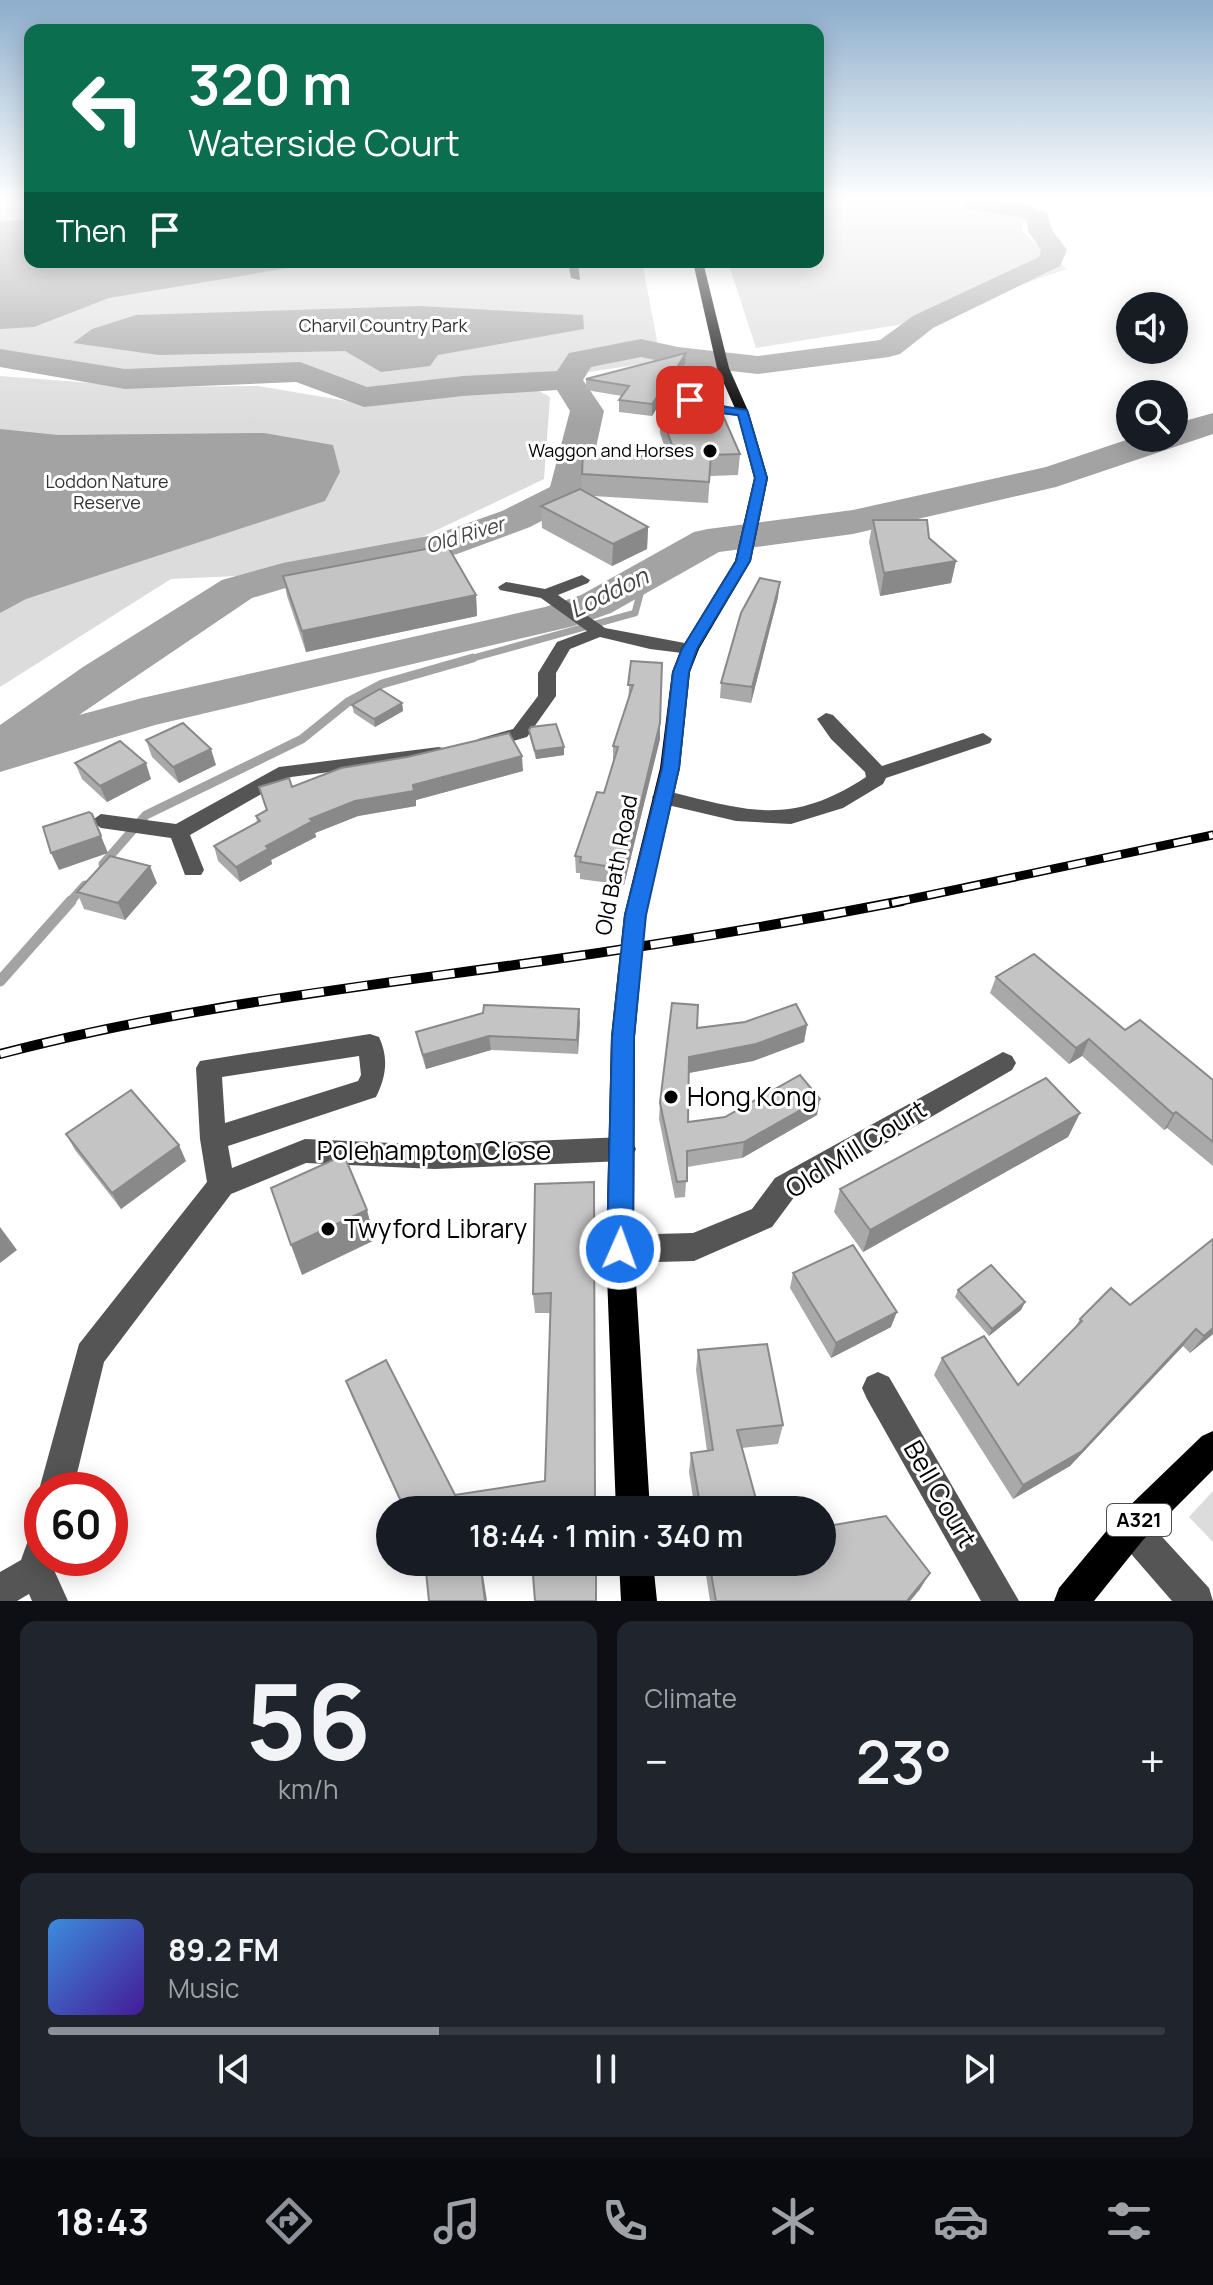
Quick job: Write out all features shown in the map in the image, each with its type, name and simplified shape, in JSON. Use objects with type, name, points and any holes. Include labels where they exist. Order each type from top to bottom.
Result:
[{"type":"main road","name":"Old Bath Road","points":[[632,1496],[620,1249],[623,1037],[635,915],[670,768],[681,672],[690,649],[743,561],[761,478],[743,413],[723,368],[701,275]]},
{"type":"main road","name":"A321","points":[[1072,1601],[1131,1528],[1213,1447]]},
{"type":"main road","points":[[637,1576],[639,1601]]},
{"type":"street","points":[[668,392],[711,408],[743,413]]},
{"type":"street","points":[[550,598],[582,580]]},
{"type":"street","points":[[506,587],[550,598],[597,630],[650,644],[690,649]]},
{"type":"street","points":[[101,821],[179,832],[286,771],[461,750],[520,733],[547,696],[547,673],[563,646],[597,630]]},
{"type":"street","points":[[662,797],[756,817],[808,814],[854,794],[876,779],[875,770],[838,735],[826,719]]},
{"type":"street","points":[[875,775],[983,739]]},
{"type":"street","points":[[179,832],[193,870]]},
{"type":"street","points":[[61,1472],[90,1355],[221,1185],[213,1139],[209,1068],[370,1044],[374,1075],[367,1089],[213,1139]]},
{"type":"street","name":"Old Mill Court","points":[[620,1249],[694,1247],[762,1218],[785,1187],[1003,1063]]},
{"type":"street","name":"Polehampton Close","points":[[221,1185],[305,1151],[435,1157],[623,1149]]},
{"type":"street","name":"Bell Court","points":[[878,1388],[1001,1601]]},
{"type":"street","points":[[1131,1528],[1196,1601]]},
{"type":"street","points":[[0,1591],[36,1576]]},
{"type":"green space","name":"Charvil Country Park","points":[[0,275],[644,275],[661,361],[557,377],[467,379],[379,392],[309,367],[147,374],[83,367],[0,352]]},
{"type":"green space","points":[[732,275],[1050,275],[910,323],[756,348]]},
{"type":"green space","name":"Loddon Nature Reserve","points":[[0,376],[143,387],[258,386],[365,404],[530,386],[550,397],[544,479],[418,539],[237,576],[171,579],[0,687]]},
{"type":"green space","points":[[1213,1491],[1213,1542],[1189,1517]]},
{"type":"shaded area","points":[[0,275],[249,275],[109,298],[34,327],[0,329]]},
{"type":"shaded area","points":[[419,306],[583,315],[584,329],[438,355],[430,366],[381,372],[345,351],[159,355],[73,343],[92,329],[136,315]]},
{"type":"shaded area","points":[[0,429],[58,435],[264,433],[333,445],[340,472],[325,501],[26,599],[0,613]]},
{"type":"building","points":[[686,353],[672,375],[659,380],[664,387],[652,404],[619,400],[629,386],[586,379]]},
{"type":"building","points":[[721,411],[740,454],[711,455],[709,482],[582,474],[583,453],[677,458],[660,413]]},
{"type":"building","points":[[580,489],[648,527],[613,544],[541,506]]},
{"type":"building","points":[[873,520],[927,520],[929,538],[956,561],[884,573]]},
{"type":"building","points":[[447,545],[476,595],[302,631],[283,576]]},
{"type":"building","points":[[760,578],[780,582],[752,687],[721,683],[741,613]]},
{"type":"building","points":[[631,661],[662,663],[660,723],[625,869],[580,862],[581,857],[575,856],[597,792],[604,793],[618,747],[613,746],[633,685],[628,685]]},
{"type":"building","points":[[380,689],[402,703],[374,719],[352,705]]},
{"type":"building","points":[[183,723],[211,749],[173,767],[146,740]]},
{"type":"building","points":[[556,724],[564,747],[535,751],[529,730],[531,727]]},
{"type":"building","points":[[509,733],[522,756],[413,785],[414,791],[355,801],[310,819],[313,821],[266,846],[268,849],[236,867],[214,846],[260,821],[256,816],[267,810],[259,787],[289,778],[292,787],[341,768],[407,757]]},
{"type":"building","points":[[120,741],[146,763],[100,786],[75,763]]},
{"type":"building","points":[[89,812],[101,836],[51,853],[43,827]]},
{"type":"building","points":[[110,856],[150,866],[118,903],[77,892]]},
{"type":"building","points":[[1034,954],[1125,1030],[1140,1020],[1213,1080],[1213,1142],[1176,1112],[1173,1114],[1089,1039],[1076,1048],[996,977]]},
{"type":"building","points":[[672,1003],[698,1005],[697,1028],[745,1022],[796,1004],[807,1025],[756,1044],[689,1057],[688,1122],[725,1117],[800,1075],[820,1099],[744,1142],[687,1151],[687,1181],[677,1182],[660,1103]]},
{"type":"building","points":[[484,1005],[579,1009],[577,1040],[489,1036],[423,1055],[416,1032],[483,1013]]},
{"type":"building","points":[[1046,1078],[1080,1113],[870,1230],[840,1189]]},
{"type":"building","points":[[131,1090],[179,1145],[112,1193],[66,1134]]},
{"type":"building","points":[[344,1155],[367,1210],[291,1245],[271,1188]]},
{"type":"building","points":[[594,1182],[595,1496],[399,1496],[346,1381],[386,1360],[455,1495],[545,1481],[551,1293],[533,1294],[535,1184]]},
{"type":"building","points":[[1213,1239],[1213,1328],[1204,1336],[1196,1329],[1082,1451],[1023,1485],[942,1358],[984,1336],[1018,1385],[1111,1288],[1130,1305]]},
{"type":"building","points":[[853,1245],[897,1312],[836,1343],[793,1273]]},
{"type":"building","points":[[991,1265],[1025,1302],[992,1329],[958,1290]]},
{"type":"building","points":[[767,1344],[783,1425],[737,1430],[755,1496],[699,1496],[691,1453],[713,1450],[698,1350]]},
{"type":"building","points":[[886,1516],[930,1573],[907,1601],[716,1601],[712,1576],[836,1576],[836,1525]]},
{"type":"building","points":[[426,1576],[482,1576],[485,1601],[429,1601]]},
{"type":"building","points":[[533,1576],[596,1576],[596,1601],[535,1601]]},
{"type":"waterway","name":"Old River","points":[[567,380],[580,360],[641,348],[678,356],[758,365],[889,348],[923,322],[1022,275]]},
{"type":"waterway","name":"Old River","points":[[0,358],[125,379],[300,372],[364,397],[463,386],[567,380]]},
{"type":"waterway","name":"Old River","points":[[17,737],[100,677],[237,589],[283,576],[443,545],[516,519],[567,493],[587,411],[567,380]]},
{"type":"waterway","name":"Loddon","points":[[1188,431],[1213,423]]},
{"type":"waterway","name":"Loddon","points":[[0,755],[142,713],[558,617],[596,604],[708,541],[853,522],[1056,476],[1125,452]]},
{"type":"waterway","points":[[466,660],[635,613],[645,575]]},
{"type":"waterway","points":[[466,660],[473,658]]},
{"type":"waterway","points":[[103,864],[146,815],[302,739],[348,702],[382,684],[466,660]]},
{"type":"waterway","points":[[69,903],[85,885]]},
{"type":"waterway","points":[[0,981],[71,901]]},
{"type":"railway","points":[[897,902],[1213,835]]},
{"type":"railway","points":[[897,902],[902,901]]},
{"type":"railway","points":[[0,1054],[202,1011],[633,948],[897,902]]},
{"type":"railway","points":[[892,903],[897,902]]},
{"type":"place","name":"Waggon and Horses","points":[[710,451]]},
{"type":"place","name":"Hong Kong","points":[[671,1097]]},
{"type":"place","name":"Twyford Library","points":[[328,1229]]},
{"type":"route","points":[[620,1249],[623,1037],[635,915],[670,768],[681,672],[690,649],[743,561],[761,478],[743,413],[711,408],[690,400]]}]
